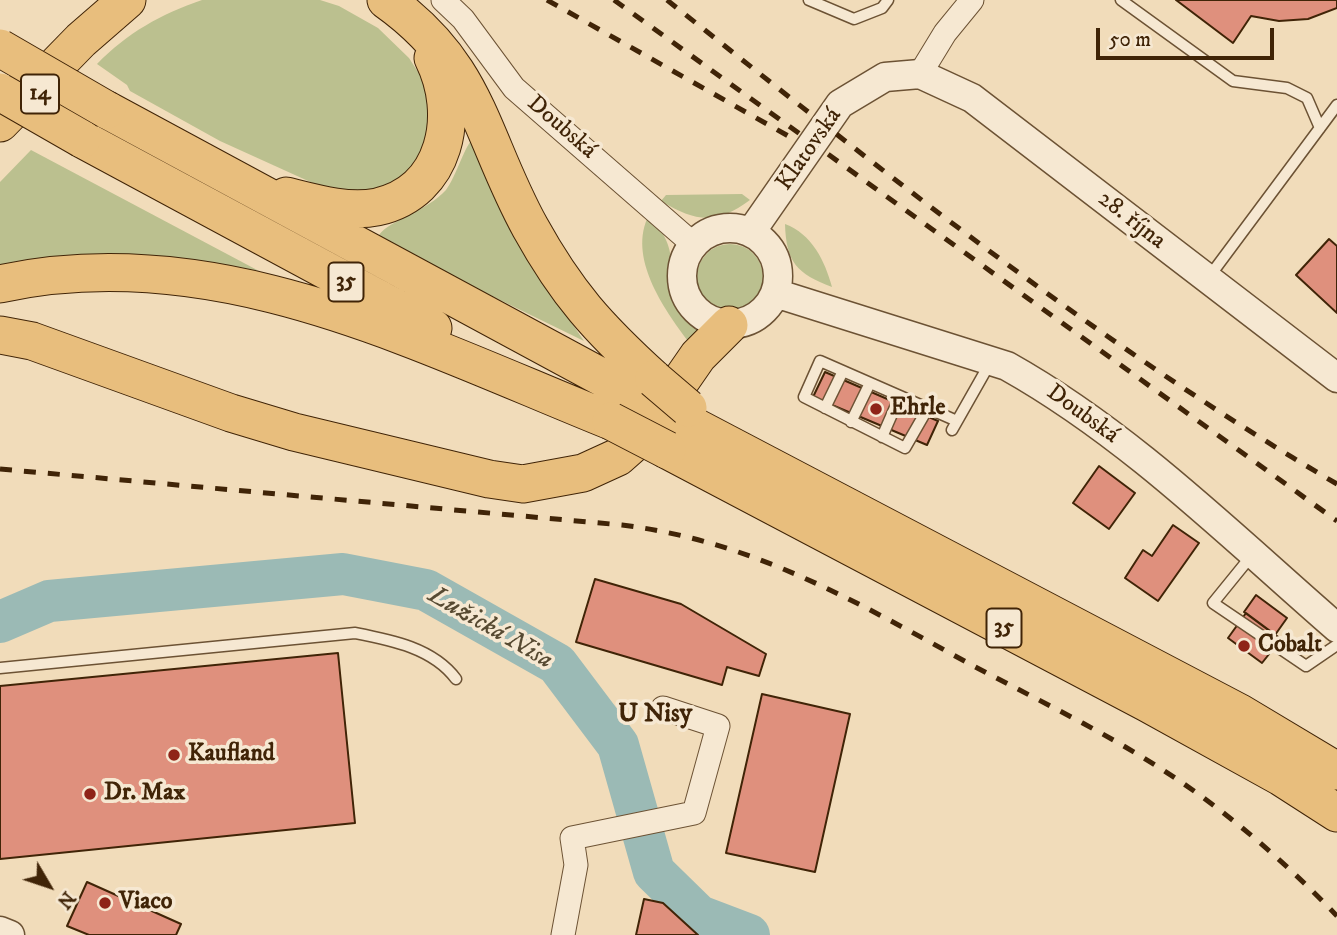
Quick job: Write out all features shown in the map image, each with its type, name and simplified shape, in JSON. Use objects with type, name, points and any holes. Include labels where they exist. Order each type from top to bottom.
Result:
[{"type":"highway","points":[[81,40],[127,0]]},
{"type":"highway","points":[[211,168],[279,194],[328,206],[358,208],[391,202],[418,185],[442,152],[449,111],[438,66],[426,44],[393,6]]},
{"type":"highway","points":[[393,6],[435,44],[464,81],[528,223],[561,279],[649,390]]},
{"type":"highway","name":"14","points":[[0,123],[81,40]]},
{"type":"highway","name":"14","points":[[0,148],[81,40]]},
{"type":"highway","name":"35","points":[[0,48],[211,168],[649,390],[679,426],[1159,709],[1281,777],[1337,813]]},
{"type":"highway","name":"35","points":[[0,92],[82,139],[611,421],[679,426],[738,450],[1240,713],[1337,771]]},
{"type":"highway","points":[[0,284],[55,274],[120,272],[169,274],[259,289],[345,315],[611,421]]},
{"type":"highway","points":[[0,335],[33,341],[231,413],[294,432],[489,479],[523,484],[583,473],[618,457],[644,434],[698,356],[713,337],[729,325]]},
{"type":"street","name":"Doubská","points":[[443,0],[463,19],[514,88],[693,244]]},
{"type":"street","points":[[920,74],[945,33],[972,0]]},
{"type":"street","name":"Klatovská","points":[[751,232],[840,104],[885,77],[920,74]]},
{"type":"street","name":"28. října","points":[[920,74],[972,99],[1337,378]]},
{"type":"street","points":[[726,227],[751,232],[763,240],[777,265],[775,293],[765,309],[749,321],[729,325],[700,314],[689,303],[681,273],[693,244],[702,236],[726,227]]},
{"type":"street","name":"Doubská","points":[[775,293],[991,360],[1042,385],[1079,410],[1171,482],[1337,628]]},
{"type":"street","points":[[564,935],[573,897],[576,865],[572,838],[694,813],[718,726],[663,708]]},
{"type":"street","points":[[0,931],[10,935]]},
{"type":"lane","points":[[809,0],[854,19],[882,8],[888,0]]},
{"type":"lane","points":[[1121,0],[1233,81],[1287,88],[1307,98],[1320,128]]},
{"type":"lane","points":[[1207,279],[1337,105]]},
{"type":"lane","points":[[928,408],[905,449],[804,397],[820,361],[928,408],[954,426],[991,360]]},
{"type":"lane","points":[[825,408],[843,371]]},
{"type":"lane","points":[[851,422],[870,383]]},
{"type":"lane","points":[[882,437],[900,396]]},
{"type":"lane","points":[[1252,554],[1213,603],[1306,666],[1337,645]]},
{"type":"lane","points":[[0,667],[355,633],[397,641],[446,665],[456,679]]},
{"type":"green space","points":[[202,0],[320,0],[339,6],[378,28],[409,58],[431,92],[433,129],[409,174],[374,192],[328,190],[220,141],[130,91],[127,85],[97,64],[120,43],[145,26]]},
{"type":"green space","points":[[474,138],[556,300],[584,341],[459,280],[379,235],[391,225],[429,204],[446,190]]},
{"type":"green space","points":[[31,150],[259,271],[194,260],[130,254],[65,255],[0,265],[0,182]]},
{"type":"green space","points":[[742,194],[750,200],[727,214],[706,218],[685,213],[661,201],[666,195]]},
{"type":"green space","points":[[647,219],[663,234],[669,247],[673,294],[677,305],[700,332],[691,345],[661,302],[646,269],[643,235]]},
{"type":"green space","points":[[785,224],[803,234],[816,249],[832,287],[810,277],[796,265],[788,248]]},
{"type":"green space","points":[[730,244],[743,246],[753,254],[761,264],[761,290],[753,300],[743,308],[730,310],[717,308],[707,300],[699,290],[697,277],[699,264],[707,254],[717,246]]},
{"type":"building","points":[[1176,0],[1337,0],[1337,8],[1308,19],[1279,21],[1251,16],[1233,43]]},
{"type":"building","points":[[1329,239],[1337,246],[1337,313],[1296,275]]},
{"type":"building","name":"Ehrle","points":[[825,372],[938,421],[927,445],[813,397]]},
{"type":"building","points":[[1099,466],[1135,493],[1109,529],[1073,503]]},
{"type":"building","points":[[1173,525],[1199,543],[1158,601],[1125,578],[1143,550],[1152,556]]},
{"type":"building","points":[[595,579],[681,604],[766,654],[759,676],[727,667],[722,685],[576,642]]},
{"type":"building","points":[[1256,595],[1287,618],[1275,635],[1244,612]]},
{"type":"building","points":[[1246,613],[1281,639],[1262,663],[1228,638]]},
{"type":"building","name":"Kaufland","points":[[338,653],[355,823],[0,859],[0,686]]},
{"type":"building","points":[[762,694],[850,714],[815,872],[726,853]]},
{"type":"building","name":"Viaco","points":[[87,882],[181,924],[176,935],[89,935],[67,926]]},
{"type":"building","points":[[644,899],[663,903],[698,935],[636,935]]},
{"type":"waterway","name":"Lužická Nisa","points":[[0,622],[49,601],[343,574],[426,590],[557,664],[618,745],[654,872],[699,916],[749,935]]},
{"type":"railway","points":[[547,0],[790,137]]},
{"type":"railway","points":[[614,0],[1337,521]]},
{"type":"railway","points":[[667,0],[911,192],[1077,315],[1162,374],[1337,484]]},
{"type":"railway","points":[[0,469],[622,525],[670,533],[759,559],[843,596],[1156,765],[1243,828],[1337,916]]},
{"type":"place","name":"Ehrle","points":[[876,409]]},
{"type":"place","name":"Cobalt","points":[[1244,646]]},
{"type":"place","name":"Kaufland","points":[[174,755]]},
{"type":"place","name":"Dr. Max","points":[[90,794]]},
{"type":"place","name":"Viaco","points":[[105,903]]},
{"type":"district","name":"U Nisy","points":[[655,716]]}]
